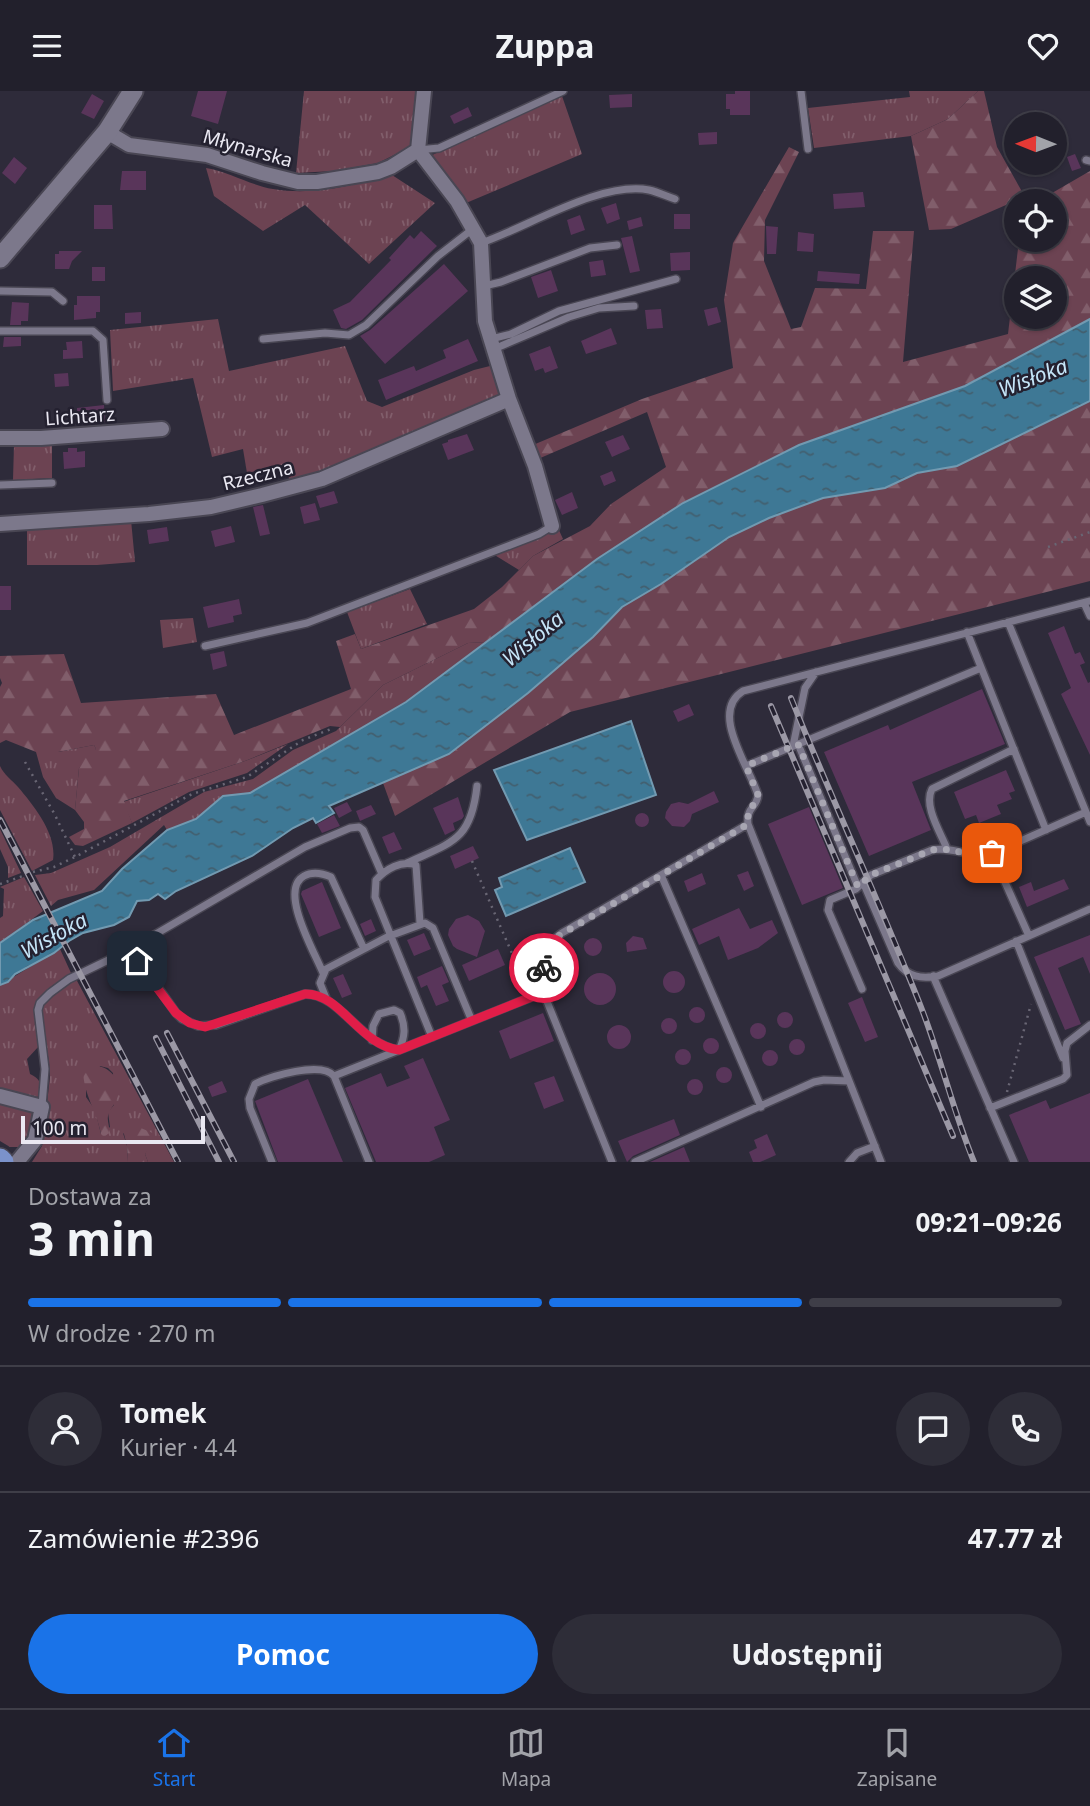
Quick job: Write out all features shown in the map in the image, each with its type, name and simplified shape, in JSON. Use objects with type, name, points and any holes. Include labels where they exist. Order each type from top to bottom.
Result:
[{"type":"street","points":[[0,258],[107,132],[132,91]]},
{"type":"street","points":[[424,91],[418,151],[436,171],[481,243],[485,321],[509,399],[535,466],[552,526]]},
{"type":"street","name":"Młynarska","points":[[107,132],[129,145],[207,155],[298,182],[340,179],[378,172],[418,151]]},
{"type":"street","name":"Rzeczna","points":[[0,524],[149,515],[211,507],[286,489],[322,479],[509,399]]},
{"type":"street","name":"Lichtarz","points":[[0,439],[162,429]]},
{"type":"street","points":[[0,1096],[42,1107],[35,1140],[17,1162]]},
{"type":"lane","name":"Młynarska","points":[[418,151],[439,148],[563,91]]},
{"type":"lane","points":[[801,91],[808,149]]},
{"type":"lane","points":[[481,243],[505,235],[569,205],[607,194],[632,189],[675,199]]},
{"type":"lane","points":[[263,339],[325,333],[349,335],[366,325],[438,256],[474,228]]},
{"type":"lane","points":[[484,286],[590,248],[617,245]]},
{"type":"lane","points":[[492,345],[559,311],[676,279]]},
{"type":"lane","points":[[0,291],[52,292],[63,302]]},
{"type":"lane","points":[[492,345],[599,308],[634,306]]},
{"type":"lane","points":[[0,331],[93,331],[103,340],[107,400]]},
{"type":"lane","points":[[0,485],[52,483]]},
{"type":"lane","points":[[205,646],[307,623],[404,588],[539,534],[552,526]]},
{"type":"lane","points":[[881,1162],[748,824],[748,811],[758,795],[730,726],[732,700],[743,691],[1087,602],[1090,616]]},
{"type":"lane","points":[[1008,622],[1090,822]]},
{"type":"lane","points":[[967,632],[1046,829]]},
{"type":"lane","points":[[746,766],[981,668]]},
{"type":"lane","points":[[816,672],[805,688],[795,745],[903,970],[917,977],[933,977],[1090,909]]},
{"type":"lane","points":[[947,849],[930,806],[929,795],[932,789],[1014,750]]},
{"type":"lane","points":[[432,1037],[375,897],[376,880],[382,874],[460,836],[474,812],[477,786]]},
{"type":"lane","points":[[862,989],[827,906],[832,898],[861,885],[871,875],[932,850],[947,849],[976,855],[992,853],[1086,812]]},
{"type":"lane","points":[[612,1162],[544,992],[545,958],[552,940],[748,824]]},
{"type":"lane","points":[[42,1107],[44,1069],[38,1014],[40,1003],[69,979],[125,951],[305,847],[350,828],[359,827],[363,830],[382,874]]},
{"type":"lane","points":[[992,853],[1029,936]]},
{"type":"lane","points":[[406,863],[416,866],[418,871],[420,923]]},
{"type":"lane","points":[[323,973],[294,899],[295,885],[303,876],[324,873],[335,882],[365,949]]},
{"type":"lane","points":[[661,875],[761,1107]]},
{"type":"lane","points":[[399,1050],[386,1048],[372,1040],[326,999],[321,992],[320,983],[323,973],[330,966],[420,923],[433,928],[472,1021]]},
{"type":"lane","points":[[1016,941],[1067,1068]]},
{"type":"lane","points":[[125,951],[147,972],[176,1013],[198,1026],[216,1025],[305,994],[326,999]]},
{"type":"lane","points":[[933,977],[1014,1162]]},
{"type":"lane","points":[[334,1076],[544,992]]},
{"type":"lane","points":[[372,1040],[373,1026],[379,1014],[394,1010],[400,1013],[404,1030],[399,1050]]},
{"type":"lane","points":[[990,1108],[1063,1079],[1067,1075],[1067,1043],[1090,1025]]},
{"type":"lane","points":[[272,1162],[250,1108],[249,1098],[255,1084],[261,1081],[312,1068],[326,1069],[334,1076],[369,1162]]},
{"type":"lane","points":[[635,1162],[814,1082],[849,1081]]},
{"type":"lane","points":[[849,1162],[857,1153],[874,1146]]},
{"type":"path","points":[[1048,547],[1090,532]]},
{"type":"path","points":[[33,872],[54,867],[75,857],[192,794],[247,777],[303,740],[331,729]]},
{"type":"path","points":[[25,762],[75,857]]},
{"type":"path","points":[[472,861],[531,998]]},
{"type":"path","points":[[0,884],[23,876]]},
{"type":"path","points":[[1005,1102],[1035,988]]},
{"type":"green space","points":[[304,91],[418,91],[410,147],[378,163],[333,171],[296,173]]},
{"type":"green space","points":[[909,91],[978,91],[948,119],[911,136],[814,148],[808,108],[910,97]]},
{"type":"green space","points":[[978,91],[984,91],[997,147],[1004,160],[1004,175],[1013,175],[1021,189],[1004,189],[1004,206],[951,229],[929,230],[911,136],[948,119]]},
{"type":"green space","points":[[562,96],[582,154],[466,203],[430,156]]},
{"type":"green space","points":[[789,147],[799,152],[765,220],[764,261],[791,329],[801,327],[815,288],[866,289],[873,231],[914,231],[903,362],[1008,334],[1009,329],[1067,329],[1067,266],[1016,266],[1018,252],[1067,252],[1067,189],[1059,189],[1090,171],[1090,319],[965,386],[799,445],[683,503],[597,559],[487,642],[468,643],[383,685],[340,727],[330,726],[245,761],[124,801],[132,823],[83,846],[75,845],[69,837],[84,829],[84,822],[75,810],[79,768],[85,755],[96,749],[94,745],[58,752],[36,752],[6,740],[0,743],[0,656],[64,654],[81,703],[216,694],[234,735],[351,689],[336,641],[355,634],[361,649],[474,609],[502,587],[533,556],[590,526],[611,504],[666,467],[647,412],[538,459],[533,445],[642,399],[733,368],[724,300],[733,243]]},
{"type":"green space","points":[[206,168],[264,187],[288,191],[333,188],[392,175],[435,203],[369,264],[305,205],[263,231],[214,196]]},
{"type":"green space","points":[[218,319],[229,371],[345,346],[367,401],[382,407],[474,370],[494,365],[504,393],[499,399],[336,470],[290,484],[286,464],[247,473],[243,449],[212,457],[193,378],[113,391],[110,330]]},
{"type":"green space","points":[[1090,401],[1090,581],[570,712],[395,816],[383,783],[528,693],[593,637],[622,607],[661,584],[729,537],[769,518],[823,498],[885,488],[917,473],[957,466]]},
{"type":"green space","points":[[52,443],[52,478],[13,480],[14,445]]},
{"type":"green space","points":[[131,520],[135,562],[27,565],[27,529]]},
{"type":"green space","points":[[558,528],[563,539],[533,556],[519,570],[493,554]]},
{"type":"green space","points":[[410,589],[427,624],[361,649],[347,612]]},
{"type":"green space","points":[[193,618],[197,642],[163,648],[160,620]]},
{"type":"green space","points":[[487,642],[406,702],[250,793],[223,796],[196,819],[167,830],[164,825],[94,890],[58,900],[51,906],[35,875],[51,873],[110,847],[204,792],[253,779],[293,750],[336,731],[383,685],[468,643]]},
{"type":"green space","points":[[288,744],[247,773],[189,792],[132,823],[123,802],[245,761]]},
{"type":"green space","points":[[94,745],[96,749],[79,768],[75,810],[56,798],[43,777],[36,752],[58,752]]},
{"type":"green space","points":[[0,766],[48,830],[53,860],[32,871],[0,810]]},
{"type":"green space","points":[[0,829],[21,873],[8,878],[8,867],[0,849]]},
{"type":"green space","points":[[24,877],[43,911],[0,943],[4,889],[0,887]]},
{"type":"green space","points":[[60,949],[71,973],[51,986],[37,1003],[35,1018],[39,1046],[27,1059],[30,1074],[40,1082],[40,1095],[31,1102],[0,1093],[0,985]]},
{"type":"green space","points":[[76,979],[174,1162],[148,1162],[145,1154],[147,1150],[123,1133],[128,1162],[32,1162],[42,1146],[50,1077],[40,1013],[43,1004]],"holes":[[[100,1066],[113,1073],[114,1105],[108,1112],[110,1127],[101,1134],[95,1110],[86,1097],[86,1090]]]},
{"type":"green space","points":[[93,1065],[110,1072],[118,1087],[116,1101],[108,1116],[109,1133],[104,1137],[84,1079],[83,1070]]},
{"type":"green space","points":[[0,1099],[31,1108],[32,1129],[22,1147],[10,1147],[0,1141]]},
{"type":"green space","points":[[129,1123],[155,1134],[154,1142],[145,1154],[148,1162],[128,1162],[122,1126]]},
{"type":"water","name":"Wisłoka","points":[[1090,319],[1090,401],[957,466],[917,473],[885,488],[823,498],[769,518],[729,537],[661,584],[622,607],[593,637],[528,693],[449,754],[329,806],[334,813],[316,823],[313,818],[293,828],[252,856],[176,891],[165,899],[158,894],[149,900],[137,901],[129,917],[114,925],[83,933],[0,985],[0,943],[33,920],[102,891],[122,869],[167,830],[196,819],[223,796],[250,793],[406,702],[597,559],[683,503],[799,445],[965,386]]},
{"type":"water","points":[[631,721],[656,795],[527,840],[494,770]]},
{"type":"water","points":[[570,848],[585,882],[506,916],[495,890],[502,887],[499,878]]},
{"type":"building","points":[[198,91],[227,91],[218,124],[191,116]]},
{"type":"building","points":[[735,91],[750,91],[750,115],[730,115],[730,109],[726,109],[726,94],[735,94]]},
{"type":"building","points":[[92,94],[104,101],[94,119],[81,113]]},
{"type":"building","points":[[632,94],[632,107],[610,108],[609,95]]},
{"type":"building","points":[[468,107],[472,116],[454,124],[450,116]]},
{"type":"building","points":[[717,132],[717,144],[699,145],[698,133]]},
{"type":"building","points":[[1075,154],[1081,168],[1072,171],[1068,157]]},
{"type":"building","points":[[14,157],[27,168],[15,184],[2,173]]},
{"type":"building","points":[[122,171],[146,171],[146,190],[120,190]]},
{"type":"building","points":[[863,192],[865,207],[834,209],[833,194]]},
{"type":"building","points":[[616,203],[620,219],[607,224],[601,208]]},
{"type":"building","points":[[94,205],[112,205],[113,229],[94,229]]},
{"type":"building","points":[[674,214],[690,214],[690,229],[674,229]]},
{"type":"building","points":[[580,215],[585,230],[571,235],[567,220]]},
{"type":"building","points":[[641,217],[643,226],[629,230],[627,221]]},
{"type":"building","points":[[766,226],[778,227],[776,254],[767,254]]},
{"type":"building","points":[[421,231],[437,246],[362,320],[346,329],[341,328],[333,310],[350,302],[391,260],[389,258],[410,235],[414,239]]},
{"type":"building","points":[[798,232],[814,234],[813,252],[797,251]]},
{"type":"building","points":[[632,236],[640,271],[630,273],[621,238]]},
{"type":"building","points":[[59,251],[82,251],[72,261],[69,269],[55,269],[55,254],[59,254]]},
{"type":"building","points":[[690,252],[690,270],[671,271],[670,253]]},
{"type":"building","points":[[603,260],[606,275],[591,277],[589,262]]},
{"type":"building","points":[[444,264],[468,291],[385,364],[360,336]]},
{"type":"building","points":[[92,267],[105,267],[105,281],[92,281]]},
{"type":"building","points":[[551,270],[558,291],[538,298],[531,277]]},
{"type":"building","points":[[818,271],[860,274],[859,284],[817,281]]},
{"type":"building","points":[[77,296],[100,296],[100,312],[96,312],[96,318],[74,320]]},
{"type":"building","points":[[12,302],[29,303],[28,321],[21,321],[21,325],[10,325]]},
{"type":"building","points":[[717,307],[721,322],[708,326],[704,310]]},
{"type":"building","points":[[661,309],[663,328],[647,329],[645,310]]},
{"type":"building","points":[[141,312],[141,323],[125,324],[125,313]]},
{"type":"building","points":[[611,328],[617,344],[586,354],[581,341]]},
{"type":"building","points":[[4,337],[21,337],[21,346],[3,347]]},
{"type":"building","points":[[468,339],[478,361],[386,400],[378,380],[414,366],[416,371],[446,358],[443,350]]},
{"type":"building","points":[[82,341],[83,358],[63,359],[63,350],[67,350],[66,342]]},
{"type":"building","points":[[550,346],[558,368],[545,373],[543,368],[535,371],[529,354]]},
{"type":"building","points":[[68,373],[69,386],[55,387],[54,374]]},
{"type":"building","points":[[104,405],[105,422],[77,422],[77,408]]},
{"type":"building","points":[[467,434],[474,450],[448,460],[442,444]]},
{"type":"building","points":[[623,435],[630,449],[612,457],[605,442]]},
{"type":"building","points":[[68,448],[77,448],[77,452],[85,451],[85,467],[64,469],[63,452],[68,452]]},
{"type":"building","points":[[612,471],[616,481],[604,486],[600,476]]},
{"type":"building","points":[[334,491],[338,503],[320,508],[316,496]]},
{"type":"building","points":[[572,492],[578,508],[562,515],[555,500]]},
{"type":"building","points":[[315,503],[320,520],[304,524],[300,507]]},
{"type":"building","points":[[263,505],[270,534],[260,536],[253,507]]},
{"type":"building","points":[[231,526],[235,542],[215,547],[211,531]]},
{"type":"building","points":[[167,527],[169,541],[149,544],[147,530]]},
{"type":"building","points":[[0,586],[11,586],[11,610],[0,610]]},
{"type":"building","points":[[239,599],[242,614],[233,616],[234,622],[208,628],[203,607]]},
{"type":"building","points":[[1064,626],[1075,654],[1080,652],[1085,663],[1080,665],[1088,683],[1090,682],[1090,755],[1061,694],[1071,688],[1048,633]]},
{"type":"building","points":[[224,651],[227,666],[213,670],[210,654]]},
{"type":"building","points":[[982,689],[1005,744],[912,782],[931,830],[869,856],[824,752],[888,725],[890,730]]},
{"type":"building","points":[[689,704],[694,715],[678,722],[673,711]]},
{"type":"building","points":[[1006,770],[1015,791],[1009,793],[1012,799],[997,805],[1001,814],[979,823],[976,815],[965,819],[954,792]]},
{"type":"building","points":[[714,791],[719,802],[692,814],[684,827],[672,826],[665,818],[671,804],[688,804]]},
{"type":"building","points":[[458,797],[464,816],[453,823],[455,830],[445,835],[433,808]]},
{"type":"building","points":[[347,802],[352,811],[339,818],[334,808]]},
{"type":"building","points":[[371,805],[376,814],[360,821],[356,811]]},
{"type":"building","points":[[809,807],[843,888],[802,905],[768,824]]},
{"type":"building","points":[[639,813],[645,813],[649,820],[645,827],[639,827],[635,823],[635,817]]},
{"type":"building","points":[[334,815],[340,826],[322,833],[317,824]]},
{"type":"building","points":[[394,832],[402,849],[389,854],[382,837]]},
{"type":"building","points":[[473,846],[479,858],[455,869],[450,856]]},
{"type":"building","points":[[748,871],[754,886],[744,891],[737,875]]},
{"type":"building","points":[[702,873],[706,884],[688,892],[684,881]]},
{"type":"building","points":[[1064,879],[1069,889],[1027,907],[1019,887],[1031,882],[1034,891]]},
{"type":"building","points":[[322,882],[341,928],[319,937],[301,894],[302,891]]},
{"type":"building","points":[[739,908],[750,929],[772,920],[778,933],[758,948],[728,960],[719,936],[699,945],[692,929]]},
{"type":"building","points":[[468,915],[479,921],[485,931],[477,957],[453,946],[448,935],[456,919]]},
{"type":"building","points":[[371,919],[376,931],[365,936],[360,924]]},
{"type":"building","points":[[424,933],[431,949],[414,956],[407,940]]},
{"type":"building","points":[[1090,935],[1090,974],[1083,957],[1058,968],[1081,1024],[1065,1030],[1034,957]]},
{"type":"building","points":[[633,936],[643,938],[647,949],[627,952],[626,943]]},
{"type":"building","points":[[593,938],[599,941],[602,947],[599,953],[593,956],[587,953],[584,947],[587,941]]},
{"type":"building","points":[[498,949],[505,965],[469,981],[462,965]]},
{"type":"building","points":[[442,966],[449,982],[442,985],[449,1001],[436,1006],[427,985],[421,988],[417,977]]},
{"type":"building","points":[[674,971],[682,974],[685,982],[682,990],[674,993],[666,990],[663,982],[666,974]]},
{"type":"building","points":[[600,973],[611,978],[616,989],[611,1000],[600,1005],[589,1000],[584,989],[589,978]]},
{"type":"building","points":[[343,974],[352,994],[342,998],[333,978]]},
{"type":"building","points":[[862,997],[878,1037],[865,1042],[848,1003]]},
{"type":"building","points":[[694,1007],[700,1007],[705,1015],[703,1021],[694,1023],[689,1018],[689,1012]]},
{"type":"building","points":[[785,1012],[793,1020],[785,1028],[777,1020]]},
{"type":"building","points":[[543,1013],[554,1041],[510,1059],[499,1031]]},
{"type":"building","points":[[666,1018],[672,1018],[677,1026],[675,1032],[666,1034],[661,1029],[661,1023]]},
{"type":"building","points":[[758,1023],[766,1031],[758,1039],[750,1031]]},
{"type":"building","points":[[619,1025],[630,1032],[631,1037],[624,1048],[619,1049],[608,1042],[607,1037],[614,1026]]},
{"type":"building","points":[[708,1038],[714,1038],[719,1046],[717,1052],[708,1054],[703,1049],[703,1043]]},
{"type":"building","points":[[797,1039],[805,1047],[797,1055],[789,1047]]},
{"type":"building","points":[[680,1049],[686,1049],[691,1057],[689,1063],[680,1065],[675,1060],[675,1054]]},
{"type":"building","points":[[770,1050],[778,1058],[770,1066],[762,1058]]},
{"type":"building","points":[[423,1058],[450,1120],[434,1127],[445,1155],[429,1162],[376,1162],[345,1088],[381,1073],[387,1087],[410,1078],[404,1066]]},
{"type":"building","points":[[721,1067],[727,1067],[732,1075],[730,1081],[721,1083],[716,1078],[716,1072]]},
{"type":"building","points":[[554,1076],[564,1101],[544,1109],[534,1083]]},
{"type":"building","points":[[308,1079],[343,1162],[278,1162],[255,1101]]},
{"type":"building","points":[[692,1079],[698,1079],[703,1087],[701,1093],[692,1095],[687,1090],[687,1084]]},
{"type":"building","points":[[222,1081],[227,1092],[212,1097],[208,1087]]},
{"type":"building","points":[[1090,1093],[1090,1162],[1029,1162],[1009,1115],[1046,1100],[1050,1109]]},
{"type":"building","points":[[674,1119],[680,1135],[633,1156],[627,1162],[618,1141]]},
{"type":"building","points":[[767,1134],[776,1155],[753,1162],[749,1152],[757,1148],[754,1140]]},
{"type":"building","points":[[684,1147],[690,1162],[650,1162]]},
{"type":"railway","points":[[791,698],[921,1007],[974,1162]]},
{"type":"railway","points":[[771,706],[953,1136]]},
{"type":"railway","points":[[0,820],[178,1162]]},
{"type":"railway","points":[[167,1033],[234,1162]]},
{"type":"railway","points":[[156,1038],[219,1162]]},
{"type":"way so far","points":[[544,968],[548,947],[555,938],[748,824],[748,811],[758,800],[758,795],[746,766],[798,744],[858,887],[871,875],[932,850],[940,848],[983,856],[992,853]]},
{"type":"route","points":[[137,961],[176,1013],[198,1026],[216,1025],[305,994],[312,994],[326,999],[375,1042],[386,1048],[399,1050],[544,992],[544,968]]}]
